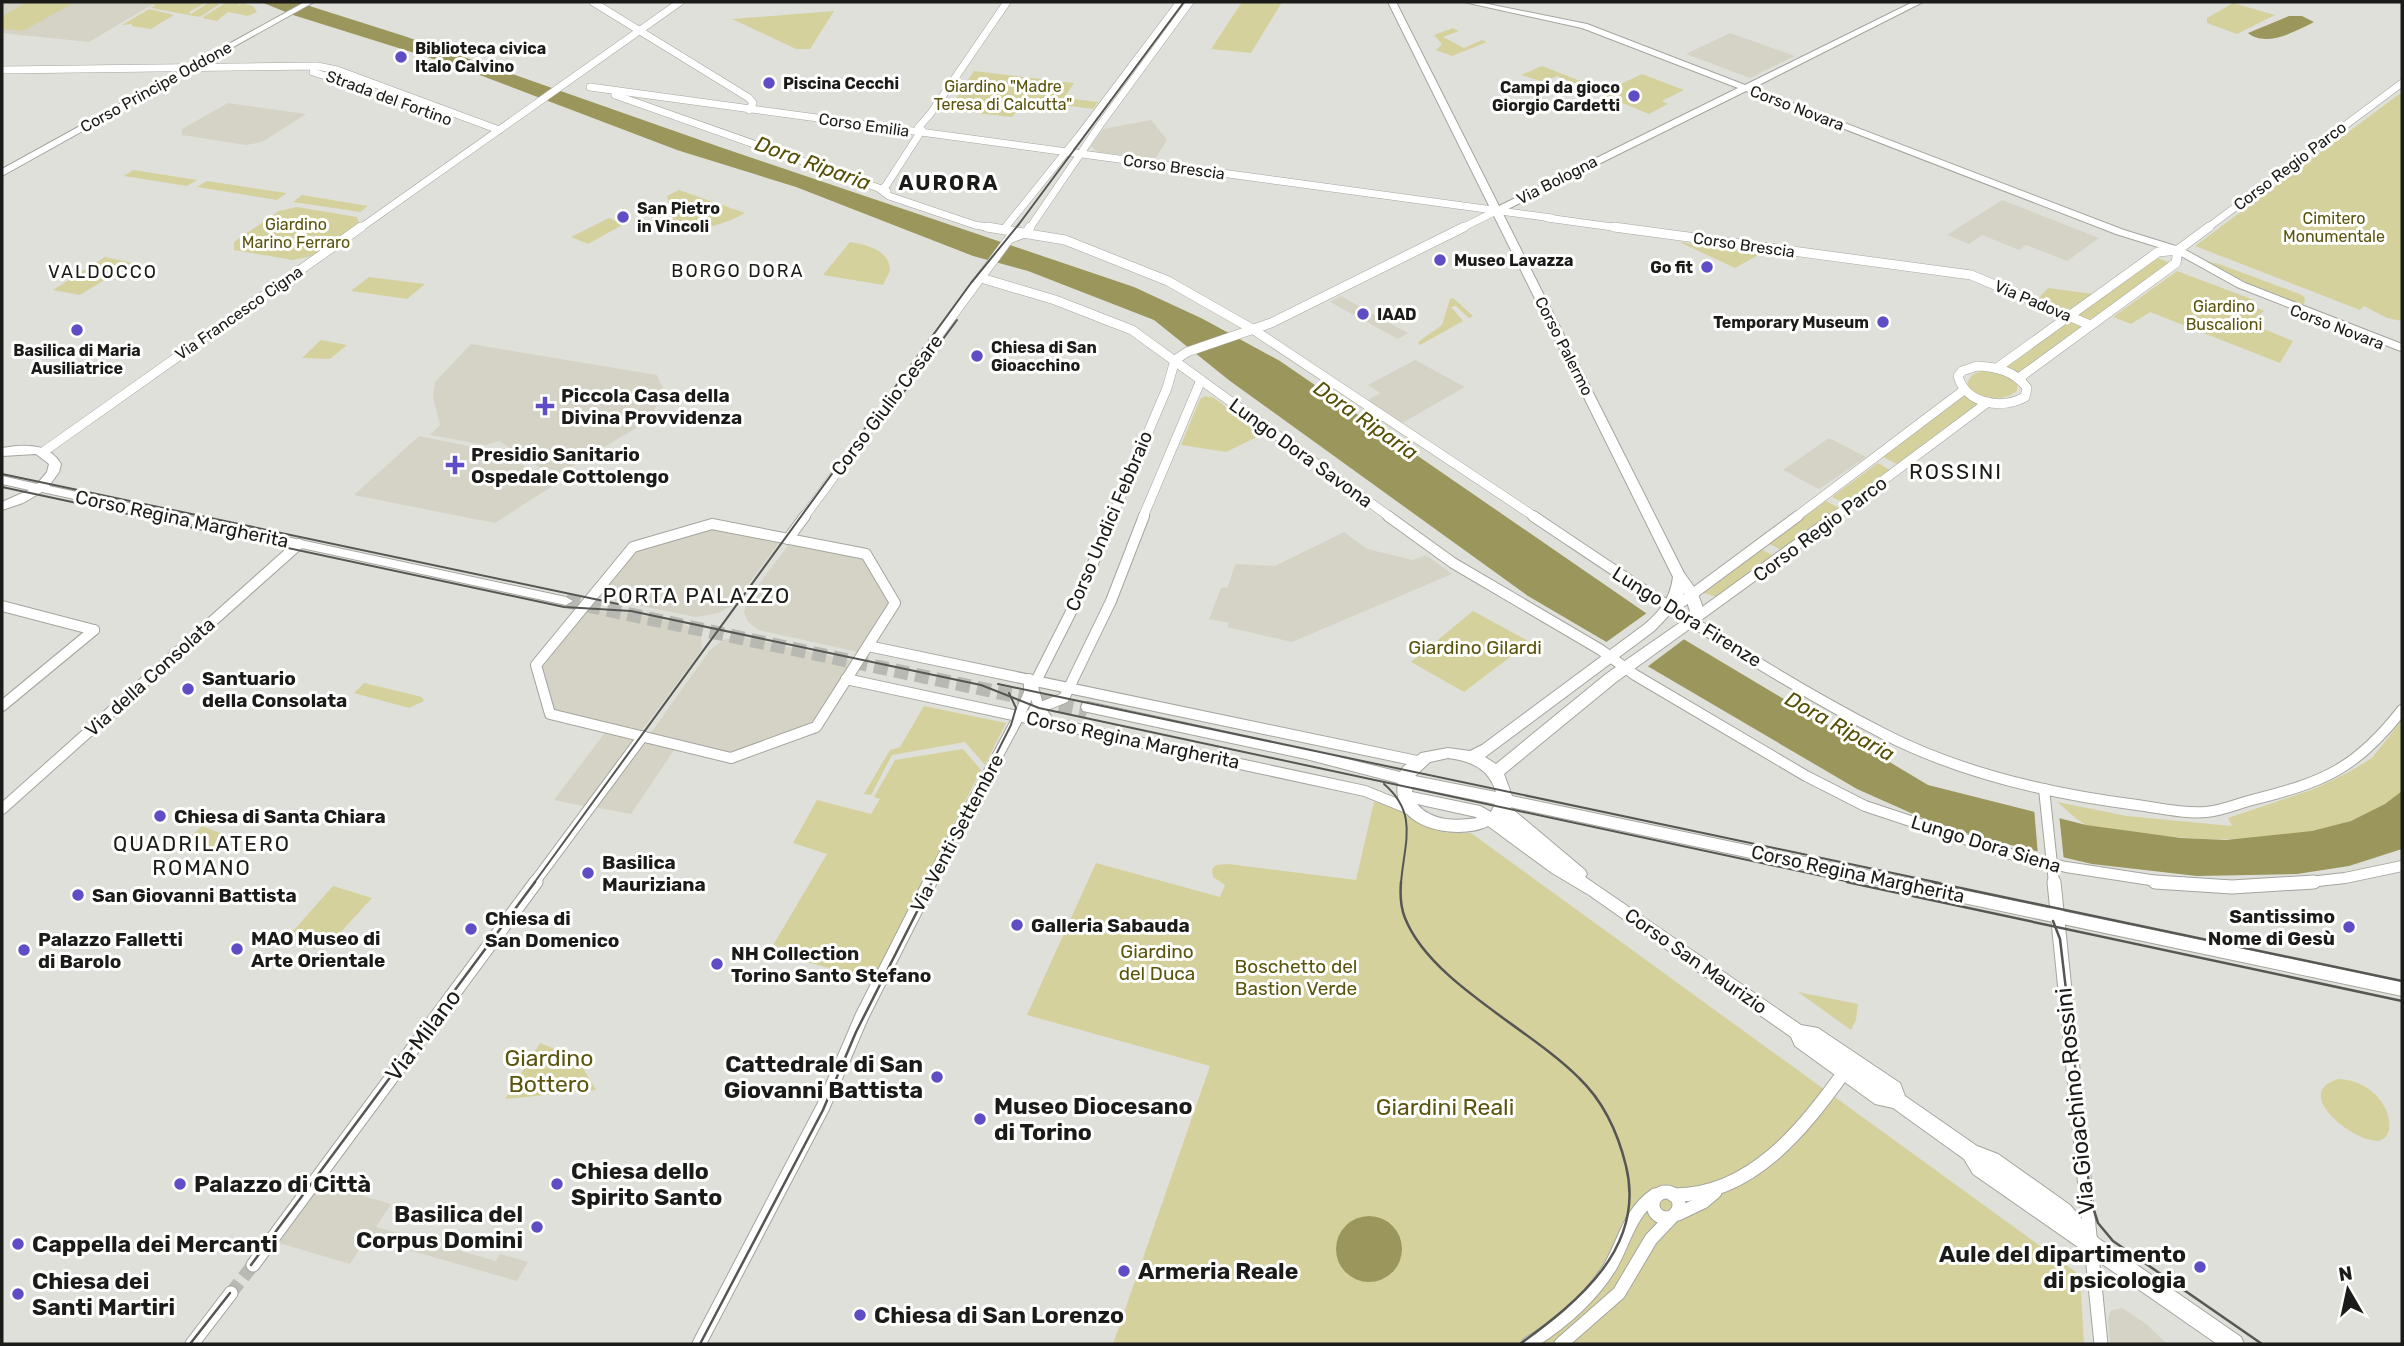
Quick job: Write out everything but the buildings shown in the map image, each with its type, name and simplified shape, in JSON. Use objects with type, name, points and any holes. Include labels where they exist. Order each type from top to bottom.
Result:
[{"type":"main road","name":"Corso Principe Oddone","points":[[2,173],[177,71],[195,70],[299,2]]},
{"type":"main road","name":"Corso Principe Oddone","points":[[2,166],[280,15],[310,2]]},
{"type":"main road","name":"Corso Palermo","points":[[1392,2],[1679,577],[1691,593]]},
{"type":"main road","name":"Corso Novara","points":[[1468,2],[1579,25],[2178,253],[2236,287],[2402,351]]},
{"type":"main road","name":"Via Bologna","points":[[1877,24],[1919,2]]},
{"type":"main road","name":"Via Bologna","points":[[1496,210],[1925,2]]},
{"type":"main road","name":"Corso Novara","points":[[2120,232],[2164,251],[2178,253]]},
{"type":"main road","points":[[2,452],[25,449],[43,452],[52,458],[55,466],[50,477],[39,488],[2,506]]},
{"type":"main road","name":"Corso Regina Margherita","points":[[2,480],[567,599]]},
{"type":"main road","points":[[1472,757],[1499,741],[1668,612],[1679,595],[1679,577]]},
{"type":"main road","points":[[1495,773],[1522,749],[1686,625],[1697,611],[1691,593]]},
{"type":"main road","name":"Corso Regina Margherita","points":[[1088,709],[1404,779],[1494,810]]},
{"type":"main road","points":[[1448,753],[1472,757],[1495,773],[1502,784],[1494,810],[1472,827],[1448,827],[1425,819],[1416,812],[1405,796],[1404,779],[1418,761],[1448,753]]},
{"type":"main road","name":"Corso Regina Margherita","points":[[1405,796],[1494,810],[2055,916],[2402,989]]},
{"type":"main road","name":"Corso San Maurizio","points":[[1494,810],[1595,890],[1798,1031],[1801,1041],[1848,1066],[1881,1098],[1897,1101],[1971,1153],[1980,1168],[2234,1344]]},
{"type":"street","points":[[593,2],[593,6],[601,12],[614,15],[749,98],[753,103],[750,110]]},
{"type":"street","points":[[883,186],[919,132],[925,129],[933,117],[932,113],[1007,2]]},
{"type":"street","points":[[1180,2],[1079,136],[1063,152],[1004,229],[1009,239],[1027,232],[1078,154],[1190,2]]},
{"type":"street","points":[[568,82],[681,3]]},
{"type":"street","name":"Strada del Fortino","points":[[195,70],[211,67],[327,68],[496,132]]},
{"type":"street","name":"Strada del Fortino","points":[[195,70],[317,72],[496,132]]},
{"type":"street","points":[[2,72],[177,71]]},
{"type":"street","name":"Corso Emilia","points":[[568,82],[750,110],[1078,154]]},
{"type":"street","name":"Via Francesco Cigna","points":[[43,452],[568,82]]},
{"type":"street","name":"Corso Regio Parco","points":[[2019,378],[2176,263],[2178,253],[2402,83]]},
{"type":"street","name":"Corso Emilia","points":[[590,87],[605,93],[655,96]]},
{"type":"street","name":"Lungo Dora Firenze","points":[[605,93],[883,186],[889,196],[970,224],[1065,240],[1168,281],[1254,330],[1686,625],[1913,749],[1954,765],[2044,793],[2161,810],[2199,812],[2221,809],[2295,789],[2341,769],[2361,756],[2380,738],[2402,710]]},
{"type":"street","points":[[638,103],[655,96]]},
{"type":"street","name":"Corso Brescia","points":[[1078,154],[1976,276]]},
{"type":"street","name":"Via Bologna","points":[[1175,360],[1192,351],[1254,330],[1496,210]]},
{"type":"street","name":"Corso Giulio Cesare","points":[[788,539],[1009,239]]},
{"type":"street","points":[[1997,368],[2164,251]]},
{"type":"street","name":"Lungo Dora Savona","points":[[983,274],[1132,330],[1453,563],[1613,653]]},
{"type":"street","name":"Via Padova","points":[[1976,276],[2090,326]]},
{"type":"street","name":"Corso Undici Febbraio","points":[[1032,680],[1079,596],[1167,388],[1175,360]]},
{"type":"street","points":[[1977,366],[1997,368],[2019,378],[2027,388],[2025,397],[2013,403],[1988,402],[1964,390],[1958,380],[1962,371],[1977,366]]},
{"type":"street","name":"Corso Undici Febbraio","points":[[1070,687],[1111,601],[1163,466],[1201,380]]},
{"type":"street","name":"Corso Regio Parco","points":[[1668,612],[1824,498],[1964,390]]},
{"type":"street","name":"Corso Regio Parco","points":[[1686,625],[1766,569],[1988,402]]},
{"type":"street","points":[[712,524],[866,554],[895,603],[868,646],[816,727],[731,758],[550,714],[536,665],[634,547],[712,524]]},
{"type":"street","name":"Via della Consolata","points":[[2,809],[299,544]]},
{"type":"street","points":[[2,606],[94,630],[2,706]]},
{"type":"street","name":"Corso Regina Margherita","points":[[868,646],[1418,761]]},
{"type":"street","name":"Lungo Dora Siena","points":[[1613,653],[1788,764],[1880,812],[2050,861],[2176,886],[2255,887],[2330,882],[2402,866]]},
{"type":"street","name":"Corso Regina Margherita","points":[[846,679],[1365,791],[1416,812]]},
{"type":"street","points":[[1032,680],[1032,691],[1049,722]]},
{"type":"street","name":"Via Venti Settembre","points":[[699,1344],[823,1107],[878,984],[984,776],[992,768],[1019,716],[1032,680]]},
{"type":"street","points":[[1019,716],[1063,698],[1070,687]]},
{"type":"street","name":"Via Milano","points":[[253,1265],[643,736]]},
{"type":"street","name":"Via Gioachino Rossini","points":[[2044,793],[2101,1344]]},
{"type":"street","points":[[1528,1344],[1574,1310],[1595,1289],[1612,1263],[1637,1208],[1662,1192],[1673,1195],[1704,1194],[1747,1175],[1769,1158],[1805,1120],[1848,1066]]},
{"type":"street","points":[[1655,1195],[1652,1202],[1655,1210],[1662,1216],[1674,1216],[1703,1202],[1720,1188]]},
{"type":"street","points":[[1561,1344],[1619,1293],[1651,1239],[1680,1207],[1673,1195]]},
{"type":"street","points":[[192,1344],[228,1298]]},
{"type":"shaded area","points":[[2,2],[155,3],[89,42],[2,33]]},
{"type":"shaded area","points":[[261,2],[297,2],[404,36],[720,147],[1134,287],[1203,319],[1280,361],[1685,640],[1928,785],[2086,825],[2181,838],[2226,840],[2312,831],[2351,821],[2385,804],[2402,791],[2402,849],[2349,866],[2297,874],[2197,876],[2092,864],[1981,838],[1920,817],[1857,789],[1528,596],[1230,381],[1154,320],[1028,271],[973,256],[796,187],[677,150],[456,66],[293,15]]},
{"type":"shaded area","points":[[2289,16],[2302,16],[2314,22],[2272,38],[2263,39],[2248,33]]},
{"type":"shaded area","points":[[1730,33],[1795,56],[1750,78],[1686,54]]},
{"type":"shaded area","points":[[228,103],[306,114],[262,142],[246,145],[182,135],[182,129]]},
{"type":"shaded area","points":[[1151,120],[1167,140],[1155,159],[1098,152],[1091,146],[1103,129]]},
{"type":"shaded area","points":[[2002,200],[2099,238],[2067,261],[2026,245],[2019,250],[1982,235],[1969,244],[1947,235]]},
{"type":"shaded area","name":"IAAD","points":[[1341,296],[1408,333],[1398,339],[1330,302]]},
{"type":"shaded area","name":"Piccola Casa della Divina Provvidenza","points":[[471,344],[657,375],[663,388],[651,419],[557,475],[551,475],[499,441],[485,445],[430,435],[440,425],[433,398],[435,382]]},
{"type":"shaded area","points":[[1415,360],[1465,387],[1402,423],[1368,400],[1380,393],[1368,385]]},
{"type":"shaded area","name":"Presidio Sanitario Ospedale Cottolengo","points":[[419,436],[483,449],[498,449],[554,485],[495,523],[354,495]]},
{"type":"shaded area","points":[[1829,438],[1866,457],[1819,489],[1783,470]]},
{"type":"shaded area","name":"PORTA PALAZZO","points":[[706,528],[780,542],[732,606],[718,613],[696,617],[596,597],[636,549]]},
{"type":"shaded area","points":[[1344,532],[1367,549],[1413,560],[1426,555],[1452,574],[1292,642],[1227,627],[1229,623],[1209,619],[1221,588],[1228,587],[1235,564],[1275,566]]},
{"type":"shaded area","name":"PORTA PALAZZO","points":[[790,543],[864,555],[893,600],[858,652],[759,630],[748,622],[744,612],[747,600]]},
{"type":"shaded area","name":"PORTA PALAZZO","points":[[586,611],[625,612],[681,623],[696,630],[701,637],[702,649],[642,730],[554,712],[538,664]]},
{"type":"shaded area","name":"PORTA PALAZZO","points":[[739,636],[853,661],[812,725],[731,754],[650,734],[710,650],[723,640]]},
{"type":"shaded area","points":[[607,730],[636,738],[588,807],[554,800]]},
{"type":"shaded area","points":[[642,741],[676,747],[631,814],[594,807]]},
{"type":"shaded area","points":[[322,1184],[391,1204],[376,1227],[496,1261],[500,1254],[528,1262],[517,1281],[367,1238],[350,1264],[279,1243]]},
{"type":"shaded area","points":[[1362,1216],[1376,1216],[1388,1221],[1397,1230],[1402,1249],[1400,1262],[1393,1273],[1376,1282],[1362,1282],[1350,1277],[1341,1268],[1336,1256],[1336,1242],[1341,1230],[1350,1221]]},
{"type":"shaded area","points":[[2122,1308],[2145,1323],[2167,1344],[2110,1344],[2110,1311]]},
{"type":"green space","points":[[27,2],[75,2],[23,31],[2,29],[2,16]]},
{"type":"green space","points":[[145,2],[207,2],[189,12],[191,14],[208,3],[220,4],[200,17],[151,8],[155,5]]},
{"type":"green space","points":[[212,2],[241,2],[236,7],[242,3],[253,6],[257,12],[248,16],[228,12],[217,21],[202,18],[225,3]]},
{"type":"green space","points":[[1242,2],[1282,2],[1251,53],[1211,49]]},
{"type":"green space","points":[[2233,3],[2275,15],[2237,34],[2207,23],[2207,18]]},
{"type":"green space","points":[[149,9],[174,15],[151,29],[132,24],[122,25]]},
{"type":"green space","points":[[834,11],[810,49],[796,49],[732,19]]},
{"type":"green space","points":[[1453,28],[1459,31],[1443,37],[1464,48],[1482,40],[1487,42],[1452,56],[1436,50],[1442,44],[1434,35]]},
{"type":"green space","points":[[1542,66],[1606,91],[1642,74],[1684,90],[1662,101],[1668,104],[1649,114],[1557,76],[1544,82],[1521,75]]},
{"type":"green space","name":"Giardino \"Madre Teresa di Calcutta\"","points":[[974,71],[1074,83],[1064,98],[1098,102],[1093,109],[1026,100],[1012,117],[948,110]]},
{"type":"green space","name":"Cimitero Monumentale","points":[[2402,92],[2402,321],[2387,318],[2364,306],[2360,310],[2195,246]]},
{"type":"green space","points":[[133,170],[197,180],[187,186],[124,176]]},
{"type":"green space","points":[[207,181],[287,193],[277,200],[197,187]]},
{"type":"green space","points":[[679,190],[745,213],[711,226],[675,228],[667,196]]},
{"type":"green space","points":[[302,195],[368,206],[360,212],[293,202]]},
{"type":"green space","name":"Giardino Marino Ferraro","points":[[297,207],[357,217],[359,223],[312,256],[293,260],[234,250],[234,242],[279,211]]},
{"type":"green space","points":[[609,218],[624,224],[588,244],[571,237]]},
{"type":"green space","points":[[850,242],[870,247],[886,258],[890,271],[883,285],[823,275]]},
{"type":"green space","points":[[1679,242],[1762,253],[1735,268]]},
{"type":"green space","points":[[105,257],[132,263],[80,295],[53,290]]},
{"type":"green space","points":[[2158,258],[2170,263],[2088,321],[2076,316]]},
{"type":"green space","points":[[2201,260],[2219,264],[2302,295],[2305,298],[2304,304],[2297,304],[2254,288]]},
{"type":"green space","name":"Giardino Buscalioni","points":[[2177,271],[2254,300],[2249,304],[2264,311],[2249,323],[2293,341],[2280,363],[2150,312],[2131,324],[2113,317]]},
{"type":"green space","points":[[369,277],[425,284],[407,299],[351,291]]},
{"type":"green space","points":[[2048,288],[2093,294],[2065,312],[2037,300]]},
{"type":"green space","points":[[1453,298],[1473,316],[1469,318],[1456,306],[1451,307],[1463,321],[1420,345],[1418,342],[1442,325],[1450,299]]},
{"type":"green space","points":[[2072,320],[2084,325],[2019,373],[2006,367]]},
{"type":"green space","points":[[321,340],[347,345],[330,359],[302,358]]},
{"type":"green space","points":[[1982,371],[2004,373],[2017,382],[2017,391],[1998,398],[1973,392],[1967,388],[1968,381]]},
{"type":"green space","points":[[1965,395],[1981,402],[1899,465],[1883,457]]},
{"type":"green space","points":[[1205,396],[1214,398],[1257,430],[1254,434],[1257,437],[1226,452],[1181,445],[1200,399]]},
{"type":"green space","points":[[1878,463],[1890,470],[1845,503],[1832,497]]},
{"type":"green space","points":[[1826,501],[1839,508],[1781,550],[1768,543]]},
{"type":"green space","points":[[1760,548],[1775,557],[1719,598],[1704,593],[1703,588]]},
{"type":"green space","name":"Giardino Gilardi","points":[[1473,611],[1530,642],[1464,692],[1411,662]]},
{"type":"green space","points":[[364,683],[422,697],[424,701],[409,708],[354,693]]},
{"type":"green space","points":[[924,706],[1006,723],[985,765],[965,742],[892,755],[871,795],[864,794],[890,750],[900,747]]},
{"type":"green space","points":[[2402,720],[2402,791],[2376,809],[2347,823],[2314,832],[2279,837],[2209,839],[2115,831],[2086,825],[2057,802],[2127,816],[2232,826],[2228,818],[2314,789],[2372,758]]},
{"type":"green space","points":[[963,749],[981,770],[874,980],[769,952],[827,854],[793,843],[817,800],[871,814],[880,799],[874,797],[895,760]]},
{"type":"green space","name":"Giardini Reali","points":[[1374,802],[1400,808],[1429,828],[1447,833],[1471,833],[2080,1275],[2084,1344],[1113,1344],[1210,1066],[1027,1015],[1096,863],[1220,897],[1225,885],[1213,877],[1212,869],[1216,865],[1228,864],[1356,880]]},
{"type":"green space","points":[[202,826],[228,836],[210,853],[184,843]]},
{"type":"green space","points":[[333,886],[372,898],[327,947],[323,945],[315,949],[285,940]]},
{"type":"green space","points":[[1798,992],[1858,1004],[1856,1020],[1851,1030]]},
{"type":"green space","name":"Giardino Bottero","points":[[540,1043],[577,1058],[596,1090],[505,1099]]},
{"type":"green space","points":[[2338,1079],[2357,1083],[2371,1091],[2381,1102],[2388,1114],[2388,1135],[2381,1140],[2361,1137],[2329,1113],[2321,1094],[2326,1085]]},
{"type":"pier","points":[[1651,610],[1687,637],[1647,667],[1605,643]]},
{"type":"pier","points":[[2034,808],[2059,814],[2064,861],[2038,855]]},
{"type":"tunnel","points":[[566,601],[1087,711]]},
{"type":"tunnel","points":[[231,1293],[253,1265]]},
{"type":"tram line","points":[[719,630],[971,283],[1019,224],[1184,2]]},
{"type":"tram line","points":[[876,430],[957,320]]},
{"type":"tram line","points":[[2,474],[618,604]]},
{"type":"tram line","points":[[2,487],[564,607],[631,611],[719,630]]},
{"type":"tram line","points":[[534,883],[719,630]]},
{"type":"tram line","points":[[719,630],[981,685],[1011,697]]},
{"type":"tram line","points":[[998,684],[1940,883]]},
{"type":"tram line","points":[[1009,693],[1011,697]]},
{"type":"tram line","points":[[931,883],[1011,725],[1016,708],[1011,697]]},
{"type":"tram line","points":[[1011,697],[1039,708],[1855,883]]},
{"type":"tram line","points":[[1384,784],[1395,795],[1406,818],[1401,883]]},
{"type":"tram line","points":[[251,1265],[535,882]]},
{"type":"tram line","points":[[700,1344],[823,1110],[856,1032],[932,882]]},
{"type":"tram line","points":[[1847,882],[2055,927]]},
{"type":"tram line","points":[[1932,882],[2402,981]]},
{"type":"tram line","points":[[1401,883],[1403,914],[1418,941],[1458,984],[1559,1060],[1588,1087],[1608,1118],[1626,1166],[1630,1195],[1626,1222],[1617,1247],[1585,1290],[1520,1344]]},
{"type":"tram line","points":[[2053,921],[2055,927]]},
{"type":"tram line","points":[[2055,927],[2402,1001]]},
{"type":"tram line","points":[[2055,927],[2060,939],[2091,1201],[2098,1223],[2113,1241],[2262,1344]]},
{"type":"tram line","points":[[190,1344],[230,1293]]},
{"type":"place","name":"Biblioteca civica Italo Calvino","points":[[401,57]]},
{"type":"place","name":"Piscina Cecchi","points":[[769,83]]},
{"type":"place","name":"Campi da gioco Giorgio Cardetti","points":[[1634,96]]},
{"type":"place","name":"San Pietro in Vincoli","points":[[623,217]]},
{"type":"place","name":"Museo Lavazza","points":[[1440,260]]},
{"type":"place","name":"Go fit","points":[[1707,267]]},
{"type":"place","name":"IAAD","points":[[1363,314]]},
{"type":"place","name":"Temporary Museum","points":[[1883,322]]},
{"type":"place","name":"Basilica di Maria Ausiliatrice","points":[[77,330]]},
{"type":"place","name":"Chiesa di San Gioacchino","points":[[977,356]]},
{"type":"place","name":"Piccola Casa della Divina Provvidenza","points":[[545,406]]},
{"type":"place","name":"Presidio Sanitario Ospedale Cottolengo","points":[[455,465]]},
{"type":"place","name":"Santuario della Consolata","points":[[188,689]]},
{"type":"place","name":"Chiesa di Santa Chiara","points":[[160,816]]},
{"type":"place","name":"Basilica Mauriziana","points":[[588,873]]},
{"type":"place","name":"San Giovanni Battista","points":[[78,895]]},
{"type":"place","name":"Galleria Sabauda","points":[[1017,925]]},
{"type":"place","name":"Santissimo Nome di Gesù","points":[[2349,927]]},
{"type":"place","name":"Chiesa di San Domenico","points":[[471,929]]},
{"type":"place","name":"MAO Museo di Arte Orientale","points":[[237,949]]},
{"type":"place","name":"Palazzo Falletti di Barolo","points":[[24,950]]},
{"type":"place","name":"NH Collection Torino Santo Stefano","points":[[717,964]]},
{"type":"place","name":"Cattedrale di San Giovanni Battista","points":[[937,1077]]},
{"type":"place","name":"Museo Diocesano di Torino","points":[[980,1119]]},
{"type":"place","name":"Palazzo di Città","points":[[180,1184]]},
{"type":"place","name":"Chiesa dello Spirito Santo","points":[[557,1184]]},
{"type":"place","name":"Basilica del Corpus Domini","points":[[537,1227]]},
{"type":"place","name":"Cappella dei Mercanti","points":[[18,1244]]},
{"type":"place","name":"Aule del dipartimento di psicologia","points":[[2200,1267]]},
{"type":"place","name":"Armeria Reale","points":[[1124,1271]]},
{"type":"place","name":"Chiesa dei Santi Martiri","points":[[18,1294]]},
{"type":"place","name":"Chiesa di San Lorenzo","points":[[860,1315]]},
{"type":"district","name":"AURORA","points":[[949,182]]},
{"type":"district","name":"BORGO DORA","points":[[738,271]]},
{"type":"district","name":"VALDOCCO","points":[[103,272]]},
{"type":"district","name":"ROSSINI","points":[[1956,471]]},
{"type":"district","name":"PORTA PALAZZO","points":[[697,595]]},
{"type":"district","name":"QUADRILATERO ROMANO","points":[[202,855]]},
{"type":"water label","name":"Dora Riparia","points":[[813,163]]},
{"type":"water label","name":"Dora Riparia","points":[[1366,420]]},
{"type":"water label","name":"Dora Riparia","points":[[1840,726]]},
{"type":"park label","name":"Giardino del Duca","points":[[1157,962]]},
{"type":"park label","name":"Boschetto del Bastion Verde","points":[[1296,977]]}]
